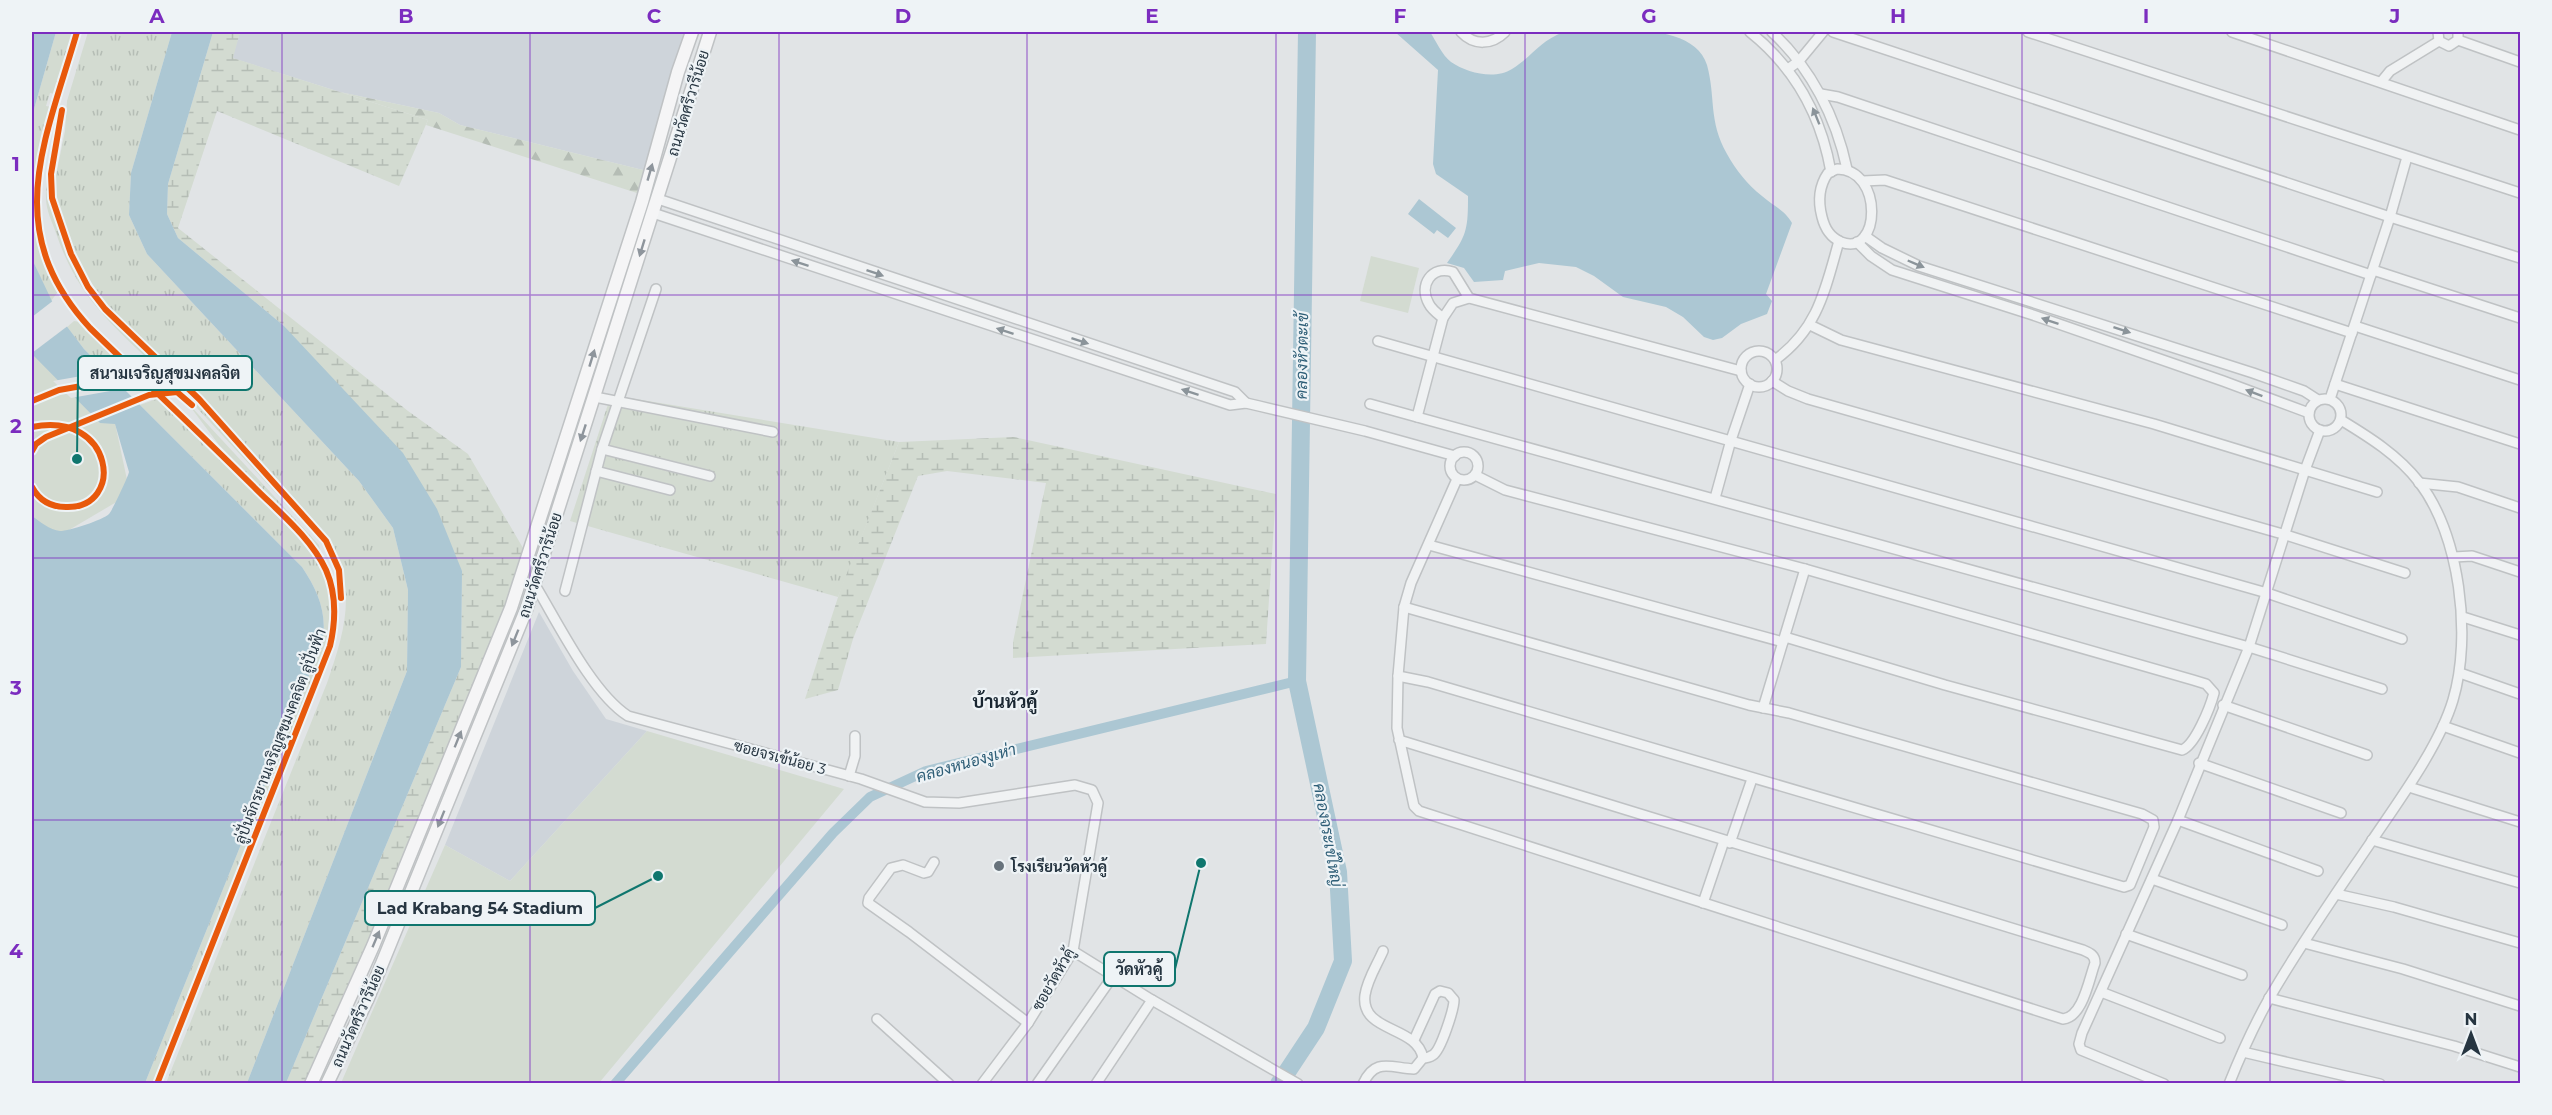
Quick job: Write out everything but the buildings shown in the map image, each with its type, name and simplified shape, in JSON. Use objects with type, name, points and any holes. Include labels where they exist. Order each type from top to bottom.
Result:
[{"type":"main road","name":"ถนนวัดศรีวารีน้อย","points":[[311,1083],[373,946],[510,608],[642,202],[678,72],[692,32]]},
{"type":"main road","name":"ถนนวัดศรีวารีน้อย","points":[[327,1083],[368,998],[518,632],[535,585],[710,32]]},
{"type":"street","points":[[1461,32],[1473,41],[1482,43],[1499,37],[1505,32]]},
{"type":"street","points":[[1750,32],[1788,69],[1814,111],[1827,147],[1831,172]]},
{"type":"street","points":[[1772,32],[1798,61],[1821,94],[1843,151],[1847,169]]},
{"type":"street","points":[[1788,69],[1823,32]]},
{"type":"street","points":[[1833,32],[2520,258]]},
{"type":"street","points":[[2028,32],[2520,194]]},
{"type":"street","points":[[2232,32],[2520,130]]},
{"type":"street","points":[[2381,82],[2390,71],[2439,36],[2449,46],[2458,36],[2520,62]]},
{"type":"street","points":[[1821,94],[1861,104],[2372,273],[2520,318]]},
{"type":"street","points":[[2330,399],[2390,217],[2407,157]]},
{"type":"street","points":[[1847,169],[1863,182],[1873,212],[1872,224],[1865,236],[1857,242],[1846,244],[1839,241],[1833,238],[1825,226],[1820,209],[1820,191],[1823,180],[1831,172],[1847,169]]},
{"type":"street","points":[[1863,182],[1885,180],[2520,380]]},
{"type":"street","points":[[658,199],[942,296],[1235,392],[1246,403]]},
{"type":"street","points":[[653,213],[1230,405],[1246,403],[1365,431],[1455,456]]},
{"type":"street","points":[[714,234],[718,220]]},
{"type":"street","points":[[1865,236],[1882,248],[1919,266],[2253,373],[2304,391],[2318,400],[2330,399],[2340,407],[2341,420],[2333,429],[2320,430],[2312,424],[2310,408],[2318,400]]},
{"type":"street","points":[[1775,360],[1791,348],[1810,325],[1822,301],[1839,241]]},
{"type":"street","points":[[1857,242],[1871,256],[1892,270],[2223,381],[2309,413]]},
{"type":"street","points":[[823,270],[828,257]]},
{"type":"street","points":[[1443,318],[1430,307],[1426,298],[1427,280],[1431,274],[1439,270],[1453,272],[1469,298]]},
{"type":"street","points":[[565,591],[602,449],[656,289]]},
{"type":"street","points":[[936,308],[942,296]]},
{"type":"street","points":[[1417,417],[1443,318],[1453,303],[1469,298],[1741,371],[1750,384],[1761,386],[1772,381],[1777,371],[1775,360],[1766,352],[1753,352],[1744,359],[1741,371]]},
{"type":"street","points":[[2071,329],[2075,315]]},
{"type":"street","points":[[1810,325],[1841,340],[2154,424],[2376,492]]},
{"type":"street","points":[[1046,345],[1050,332]]},
{"type":"street","points":[[1378,341],[2267,593],[2402,639]]},
{"type":"street","points":[[1156,381],[1159,368]]},
{"type":"street","points":[[1772,381],[1808,399],[2286,535],[2405,573]]},
{"type":"street","points":[[1715,498],[1750,384]]},
{"type":"street","points":[[2335,384],[2520,444]]},
{"type":"street","points":[[595,397],[773,432]]},
{"type":"street","points":[[1370,405],[1715,498],[2248,647],[2382,689]]},
{"type":"street","points":[[2229,1083],[2269,998],[2409,787],[2442,726],[2453,701],[2460,673],[2463,617],[2454,557],[2440,520],[2419,483],[2390,453],[2341,420]]},
{"type":"street","points":[[2164,1083],[2081,1050],[2079,1044],[2178,820],[2199,762],[2248,647],[2320,430]]},
{"type":"street","points":[[602,449],[710,476]]},
{"type":"street","points":[[1463,453],[1475,458],[1478,466],[1475,475],[1467,480],[1457,479],[1451,471],[1451,460],[1455,456],[1463,453]]},
{"type":"street","points":[[596,471],[670,490]]},
{"type":"street","points":[[1429,545],[2182,750],[2189,748],[2194,740],[2213,698],[2212,689],[2193,680],[1805,569],[1505,490],[1475,475]]},
{"type":"street","points":[[1399,740],[2092,954],[2096,963],[2074,1015],[2063,1019],[1419,811],[1414,806],[1399,740],[1398,676],[1404,607],[1411,583],[1457,479]]},
{"type":"street","points":[[2419,483],[2458,487],[2520,508]]},
{"type":"street","points":[[2454,557],[2472,556],[2520,572]]},
{"type":"street","points":[[1763,708],[1805,569]]},
{"type":"street","name":"ซอยจรเข้น้อย 3","points":[[535,585],[599,690],[613,707],[628,716],[861,779],[925,802],[959,803],[1075,785],[1092,790]]},
{"type":"street","points":[[1398,676],[1428,682],[2124,887],[2130,885],[2154,827],[2153,820],[2142,814],[1789,713],[1763,708],[1404,607]]},
{"type":"street","points":[[2463,617],[2520,634]]},
{"type":"street","points":[[2460,673],[2520,694]]},
{"type":"street","points":[[2223,705],[2367,755]]},
{"type":"street","points":[[2442,726],[2520,753]]},
{"type":"street","points":[[849,776],[855,756],[855,736]]},
{"type":"street","points":[[2199,762],[2341,813]]},
{"type":"street","points":[[1703,903],[1752,779]]},
{"type":"street","points":[[2409,787],[2520,822]]},
{"type":"street","name":"ซอยวัดหัวคู้","points":[[982,1083],[1028,1023],[1073,951],[1098,803],[1092,790]]},
{"type":"street","points":[[2178,820],[2318,871]]},
{"type":"street","points":[[2372,840],[2484,870],[2520,883]]},
{"type":"street","points":[[934,862],[928,872],[924,873],[903,865],[891,868],[869,898],[868,903],[1028,1023]]},
{"type":"street","points":[[2152,879],[2282,925]]},
{"type":"street","points":[[2336,894],[2394,907],[2520,943]]},
{"type":"street","points":[[2126,934],[2242,975]]},
{"type":"street","points":[[2304,943],[2403,969],[2520,1006]]},
{"type":"street","points":[[1073,951],[1152,1000],[1298,1083]]},
{"type":"street","points":[[1383,951],[1365,993],[1367,1013],[1376,1022],[1414,1040],[1423,1058]]},
{"type":"street","points":[[1037,1083],[1113,975]]},
{"type":"street","points":[[1363,1083],[1371,1070],[1379,1066],[1414,1069],[1423,1058],[1432,1057],[1437,1051],[1450,1018],[1454,1000],[1448,993],[1440,991],[1435,994],[1414,1040]]},
{"type":"street","points":[[2101,992],[2220,1038]]},
{"type":"street","points":[[2269,998],[2454,1046],[2520,1067]]},
{"type":"street","points":[[1096,1083],[1152,1000]]},
{"type":"street","points":[[877,1019],[949,1083]]},
{"type":"street","points":[[2243,1052],[2379,1083]]},
{"type":"shaded area","points":[[240,32],[688,32],[647,171],[460,125],[439,113],[340,92],[232,58]]},
{"type":"shaded area","points":[[539,612],[573,671],[606,719],[647,731],[510,881],[445,845]]},
{"type":"green space","points":[[56,32],[73,32],[55,94],[50,93],[46,106],[51,107],[36,164],[32,201],[32,116]]},
{"type":"green space","points":[[88,32],[172,32],[131,173],[129,215],[147,254],[359,481],[393,528],[408,590],[407,671],[247,1083],[166,1083],[327,683],[344,625],[345,588],[342,570],[324,533],[205,400],[107,307],[77,260],[57,204],[54,185],[65,131],[67,101]]},
{"type":"green space","points":[[213,32],[240,32],[233,58],[428,120],[399,186],[217,111],[178,228],[408,411],[468,454],[523,548],[484,676],[306,1083],[286,1083],[461,667],[462,571],[284,326],[178,238],[167,214],[168,184]]},
{"type":"green space","points":[[340,92],[439,113],[460,125],[647,171],[640,194],[426,125],[428,120]]},
{"type":"green space","points":[[58,134],[50,170],[50,203],[63,245],[84,286],[107,315],[200,403],[321,538],[335,563],[313,533],[185,395],[169,386],[161,372],[112,325],[86,294],[65,256],[46,202],[48,174]]},
{"type":"green space","points":[[32,201],[36,239],[57,293],[51,301],[32,259]]},
{"type":"green space","points":[[1371,256],[1419,268],[1408,313],[1360,301]]},
{"type":"green space","points":[[74,321],[80,322],[113,354],[121,368],[106,371],[84,349],[67,327]]},
{"type":"green space","points":[[32,348],[115,423],[130,494],[52,540],[32,517]]},
{"type":"green space","points":[[611,395],[899,442],[838,597],[570,521]]},
{"type":"green space","points":[[159,398],[294,533],[316,560],[327,583],[331,600],[326,643],[314,677],[152,1084],[145,1083],[322,643],[324,632],[323,613],[317,594],[302,567],[140,405]]},
{"type":"green space","points":[[186,401],[319,545],[320,550],[219,445]]},
{"type":"green space","points":[[1014,437],[1276,494],[1266,644],[1013,658],[1013,642],[1046,483],[947,471],[918,476],[853,639],[838,690],[805,699],[841,588],[899,442]]},
{"type":"green space","points":[[647,731],[844,789],[599,1083],[341,1083],[445,845],[510,881]]},
{"type":"water","points":[[1644,31],[1684,40],[1698,50],[1707,65],[1717,130],[1727,154],[1747,182],[1782,211],[1792,223],[1766,294],[1772,301],[1767,314],[1741,324],[1722,338],[1713,340],[1704,337],[1683,317],[1666,307],[1623,297],[1594,276],[1576,267],[1539,263],[1505,271],[1503,280],[1474,282],[1464,268],[1447,263],[1459,246],[1465,232],[1468,196],[1436,174],[1433,164],[1438,70],[1395,32],[1430,32],[1451,62],[1473,72],[1489,75],[1512,69],[1542,44],[1564,32]]},
{"type":"water","points":[[32,32],[56,32],[32,116]]},
{"type":"water","points":[[172,32],[213,32],[168,184],[167,214],[178,238],[284,326],[403,453],[437,509],[462,571],[461,667],[286,1083],[247,1083],[407,671],[408,590],[393,528],[359,481],[147,254],[129,215],[131,173]]},
{"type":"water","points":[[1419,199],[1456,228],[1448,238],[1437,230],[1434,234],[1408,214]]},
{"type":"water","points":[[32,259],[59,316],[84,349],[302,567],[313,585],[323,613],[322,643],[145,1083],[32,1083],[32,516],[60,531],[100,519],[111,512],[129,472],[115,424],[100,423],[32,354]]},
{"type":"pier","points":[[54,300],[69,325],[32,353],[32,317]]},
{"type":"pier","points":[[110,371],[127,388],[71,398],[53,381]]},
{"type":"pier","points":[[136,397],[142,403],[94,422],[88,416]]},
{"type":"waterway","name":"คลองหัวตะเข้","points":[[1279,1084],[1316,1028],[1343,961],[1338,872],[1297,681],[1307,32]]},
{"type":"waterway","name":"คลองหนองงูเห่า","points":[[615,1084],[833,833],[870,797],[926,771],[1297,681]]},
{"type":"cycle path","name":"ลู่ปั่นจักรยานเจริญสุขมงคลจิต ลู่ปั่นฟ้า","points":[[77,32],[43,148],[38,184],[38,220],[46,256],[62,292],[90,328],[303,536],[320,558],[330,579],[334,598],[330,646],[157,1084]]},
{"type":"cycle path","points":[[62,110],[51,174],[52,198],[71,254],[88,287],[105,309],[199,399],[326,541],[339,570],[341,598]]},
{"type":"cycle path","points":[[32,401],[59,390],[138,376]]},
{"type":"cycle path","points":[[32,451],[36,444],[46,437],[149,395],[177,392],[192,405]]},
{"type":"cycle path","points":[[32,427],[59,426],[80,433],[95,445],[102,461],[103,478],[98,493],[85,503],[66,507],[46,502],[32,487]]},
{"type":"place","name":"สนามเจริญสุขมงคลจิต","points":[[77,459]]},
{"type":"place","name":"วัดหัวคู้","points":[[1201,863]]},
{"type":"place","name":"โรงเรียนวัดหัวคู้","points":[[999,866]]},
{"type":"place","name":"Lad Krabang 54 Stadium","points":[[658,876]]},
{"type":"district","name":"บ้านหัวคู้","points":[[1005,702]]},
{"type":"water label","name":"คลองจระเข้ใหญ่","points":[[1328,835]]}]
